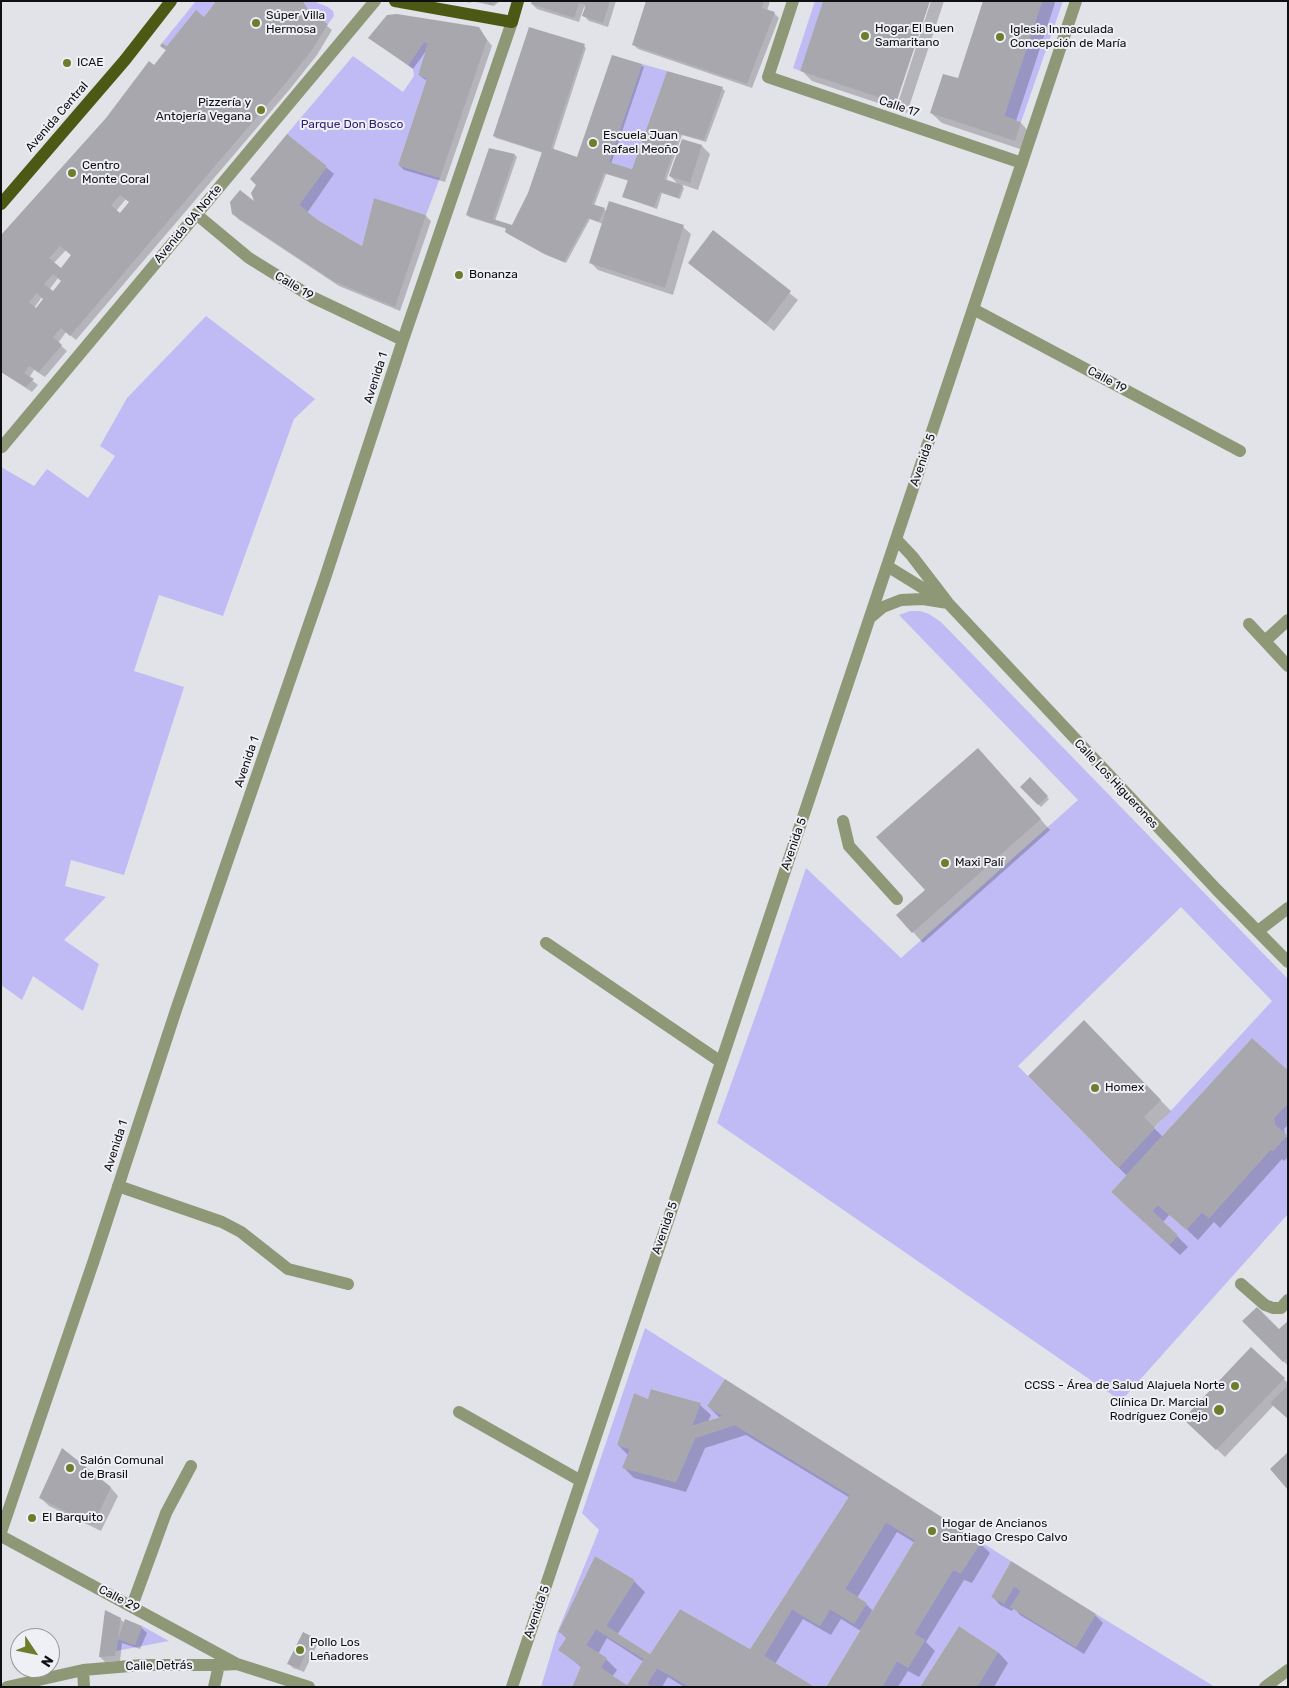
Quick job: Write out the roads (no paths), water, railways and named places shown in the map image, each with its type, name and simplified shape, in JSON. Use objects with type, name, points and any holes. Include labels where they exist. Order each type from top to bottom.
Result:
[{"type":"main road","name":"Avenida Central","points":[[1,204],[125,60],[171,1]]},
{"type":"main road","points":[[395,1],[512,22]]},
{"type":"main road","name":"Avenida 1","points":[[512,22],[518,1]]},
{"type":"street","name":"Avenida 0A Norte","points":[[2,448],[375,1]]},
{"type":"street","name":"Calle 17","points":[[793,1],[768,77],[1022,163]]},
{"type":"street","name":"Avenida 5","points":[[512,1687],[1076,1]]},
{"type":"street","name":"Avenida 1","points":[[1,1532],[85,1287],[176,1010],[322,587],[403,340],[512,22]]},
{"type":"street","name":"Calle 19","points":[[196,214],[249,258],[312,297],[403,340]]},
{"type":"street","name":"Calle 19","points":[[974,309],[1240,451]]},
{"type":"street","name":"Calle Los Higuerones","points":[[896,539],[912,556],[948,603],[1054,718],[1288,962]]},
{"type":"street","name":"Calle Los Higuerones","points":[[887,566],[948,603]]},
{"type":"street","points":[[870,619],[883,607],[901,600],[923,599],[948,603]]},
{"type":"street","points":[[1265,641],[1288,620]]},
{"type":"street","points":[[1248,624],[1288,666]]},
{"type":"street","points":[[843,822],[854,841],[899,897],[849,846],[843,822]]},
{"type":"street","points":[[1258,931],[1288,908]]},
{"type":"street","points":[[546,943],[721,1062]]},
{"type":"street","points":[[118,1186],[222,1222],[241,1232],[288,1269],[348,1284]]},
{"type":"street","points":[[1242,1284],[1265,1305],[1273,1308],[1281,1308],[1288,1300]]},
{"type":"street","points":[[459,1412],[581,1481]]},
{"type":"street","points":[[132,1606],[166,1513],[190,1466]]},
{"type":"street","name":"Calle 29","points":[[1,1536],[236,1664]]},
{"type":"street","name":"Calle Detrás","points":[[7,1687],[83,1670],[142,1665],[236,1664],[309,1687]]},
{"type":"street","points":[[214,1687],[219,1665]]},
{"type":"street","points":[[83,1670],[84,1687]]},
{"type":"place","name":"Súper Villa Hermosa","points":[[256,23]]},
{"type":"place","name":"Hogar El Buen Samaritano","points":[[865,36]]},
{"type":"place","name":"Iglesia Inmaculada Concepción de María","points":[[1000,37]]},
{"type":"place","name":"ICAE","points":[[67,63]]},
{"type":"place","name":"Pizzería y Antojería Vegana","points":[[261,110]]},
{"type":"place","name":"Escuela Juan Rafael Meoño","points":[[593,143]]},
{"type":"place","name":"Centro Monte Coral","points":[[72,173]]},
{"type":"place","name":"Bonanza","points":[[459,275]]},
{"type":"place","name":"Maxi Palí","points":[[945,863]]},
{"type":"place","name":"Homex","points":[[1095,1088]]},
{"type":"place","name":"CCSS - Área de Salud Alajuela Norte","points":[[1235,1386]]},
{"type":"place","name":"Clínica Dr. Marcial Rodríguez Conejo","points":[[1219,1410]]},
{"type":"place","name":"Salón Comunal de Brasil","points":[[70,1468]]},
{"type":"place","name":"El Barquito","points":[[32,1518]]},
{"type":"place","name":"Hogar de Ancianos Santiago Crespo Calvo","points":[[932,1531]]},
{"type":"place","name":"Pollo Los Leñadores","points":[[300,1650]]},
{"type":"park label","name":"Parque Don Bosco","points":[[352,125]]}]
